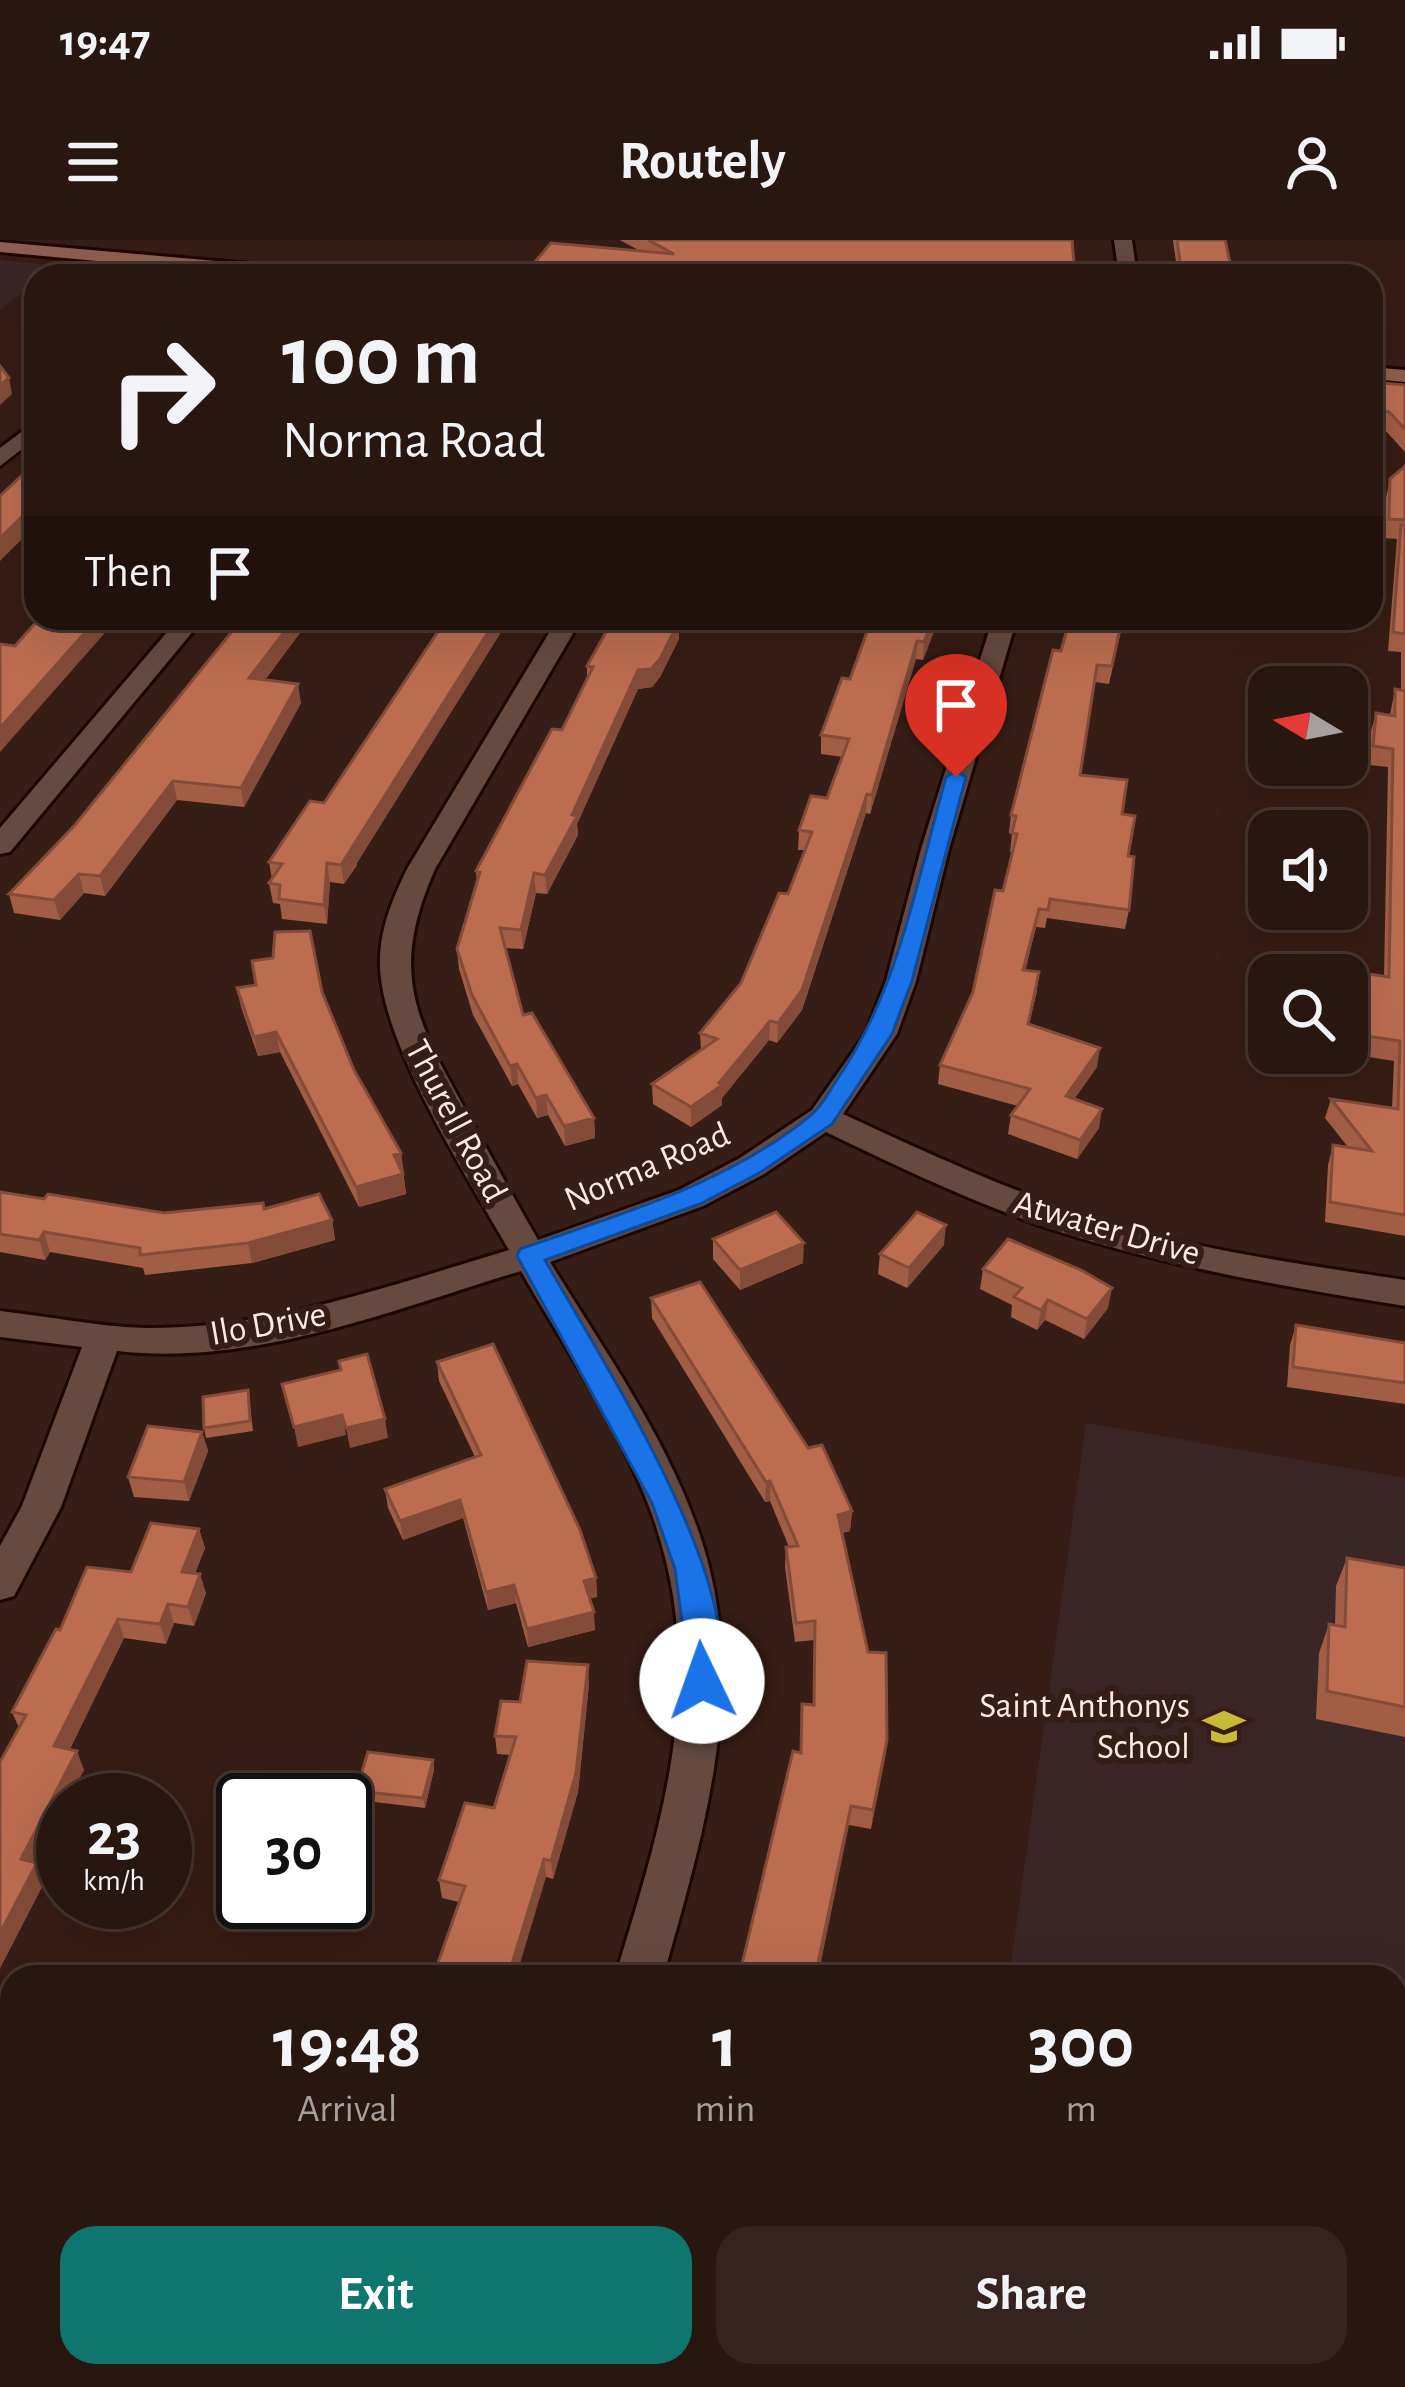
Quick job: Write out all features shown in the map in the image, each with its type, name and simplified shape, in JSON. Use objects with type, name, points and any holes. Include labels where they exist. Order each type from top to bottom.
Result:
[{"type":"main road","points":[[12,245],[200,264]]},
{"type":"street","points":[[0,460],[24,439]]},
{"type":"street","points":[[0,846],[182,630]]},
{"type":"street","name":"Thurell Road","points":[[563,630],[421,868],[402,908],[393,947],[394,983],[407,1032],[666,1503],[690,1569],[702,1643],[701,1718],[689,1804],[642,1965]]},
{"type":"street","name":"Norma Road","points":[[530,1256],[691,1198],[752,1166],[824,1118],[880,1034],[901,981],[1001,630]]},
{"type":"street","name":"Atwater Drive","points":[[824,1118],[948,1177],[1097,1232],[1182,1253],[1405,1293]]},
{"type":"street","name":"Ilo Drive","points":[[0,1324],[147,1341],[265,1330],[530,1256]]},
{"type":"street","points":[[0,1584],[41,1507],[103,1339]]},
{"type":"shaded area","points":[[0,260],[37,264],[24,264],[24,291],[0,310]]},
{"type":"shaded area","name":"Saint Anthonys School","points":[[1086,1423],[1405,1478],[1405,1965],[1011,1965]]},
{"type":"building","points":[[648,240],[1072,240],[1074,264],[533,264],[551,243],[674,254]]},
{"type":"building","points":[[1177,240],[1225,240],[1230,264],[1180,264]]},
{"type":"building","points":[[1383,383],[1405,385],[1405,429],[1383,411]]},
{"type":"building","points":[[1405,466],[1405,520],[1389,519],[1390,479]]},
{"type":"building","points":[[24,473],[24,515],[0,538],[0,496]]},
{"type":"building","points":[[1401,525],[1405,525],[1405,634],[1393,632]]},
{"type":"building","points":[[29,630],[87,630],[0,728],[0,644],[15,646]]},
{"type":"building","points":[[233,630],[286,630],[249,678],[298,684],[241,788],[173,781],[100,876],[79,874],[54,900],[9,894],[75,825]]},
{"type":"building","points":[[439,630],[489,630],[341,865],[327,863],[324,905],[279,899],[280,885],[269,883],[282,864],[269,862],[310,801],[324,803]]},
{"type":"building","points":[[607,630],[674,630],[651,669],[638,670],[572,815],[577,816],[545,875],[534,873],[521,930],[500,928],[523,1015],[532,1013],[594,1118],[564,1126],[546,1095],[536,1098],[517,1064],[510,1066],[472,995],[457,949],[480,872],[476,871],[552,729],[562,730],[593,667],[587,666]]},
{"type":"building","points":[[868,630],[928,630],[924,642],[917,641],[872,795],[867,794],[802,990],[778,1023],[770,1021],[719,1083],[722,1085],[691,1107],[652,1084],[717,1039],[700,1033],[741,983],[779,893],[788,894],[812,832],[799,830],[811,796],[827,798],[849,739],[821,735],[842,678],[850,679]]},
{"type":"building","points":[[1067,630],[1120,630],[1112,666],[1097,665],[1080,775],[1127,780],[1122,814],[1135,816],[1128,856],[1134,857],[1129,910],[1050,899],[1048,910],[1039,909],[1023,970],[1039,972],[1028,1024],[1100,1048],[1066,1096],[1102,1109],[1080,1140],[1011,1115],[1030,1089],[940,1065],[973,992],[995,890],[1003,891],[1017,834],[1012,833],[1016,816],[1011,815],[1053,650],[1061,651]]},
{"type":"building","points":[[1395,689],[1405,691],[1405,1215],[1330,1202],[1333,1145],[1372,1151],[1331,1099],[1398,1109],[1400,1041],[1368,1036],[1368,974],[1389,977],[1393,749],[1373,746],[1376,713],[1395,716]]},
{"type":"building","points":[[310,931],[322,992],[354,1070],[401,1153],[394,1155],[403,1174],[356,1187],[276,1032],[254,1037],[237,988],[256,985],[252,961],[273,958],[275,932]]},
{"type":"building","points":[[0,1192],[44,1199],[48,1194],[164,1213],[263,1203],[264,1209],[319,1194],[332,1220],[248,1243],[140,1255],[140,1248],[44,1232],[39,1240],[0,1234]]},
{"type":"building","points":[[776,1212],[804,1243],[740,1270],[713,1239]]},
{"type":"building","points":[[917,1212],[946,1225],[909,1268],[880,1254]]},
{"type":"building","points":[[1008,1239],[1112,1288],[1087,1319],[1048,1300],[1041,1310],[1014,1297],[1022,1288],[983,1269]]},
{"type":"building","points":[[700,1282],[808,1448],[822,1445],[852,1511],[838,1515],[868,1652],[886,1653],[887,1740],[873,1810],[851,1806],[818,1965],[742,1965],[793,1751],[801,1753],[802,1704],[814,1705],[815,1621],[796,1623],[786,1547],[798,1546],[770,1481],[766,1482],[651,1298]]},
{"type":"building","points":[[1296,1325],[1405,1343],[1405,1383],[1293,1367]]},
{"type":"building","points":[[493,1344],[580,1530],[596,1578],[584,1581],[594,1612],[527,1629],[514,1585],[486,1592],[460,1500],[400,1521],[385,1489],[481,1455],[437,1362]]},
{"type":"building","points":[[367,1354],[385,1419],[346,1428],[342,1415],[294,1427],[282,1384],[341,1370],[339,1361]]},
{"type":"building","points":[[248,1390],[250,1421],[204,1428],[203,1397]]},
{"type":"building","points":[[148,1426],[202,1432],[184,1482],[128,1477]]},
{"type":"building","points":[[151,1523],[199,1529],[182,1572],[200,1574],[188,1607],[168,1604],[160,1624],[118,1619],[54,1746],[77,1751],[66,1773],[36,1773],[36,1830],[21,1859],[36,1865],[0,1933],[0,1762],[26,1715],[12,1712],[56,1629],[60,1630],[87,1567],[131,1572]]},
{"type":"building","points":[[1347,1558],[1405,1568],[1405,1707],[1327,1691],[1329,1624],[1345,1627]]},
{"type":"building","points":[[527,1661],[588,1665],[576,1773],[551,1861],[544,1859],[512,1965],[437,1965],[465,1886],[439,1880],[465,1803],[494,1808],[516,1737],[495,1736],[501,1701],[520,1702]]},
{"type":"building","points":[[368,1752],[433,1760],[423,1798],[372,1793],[372,1773],[362,1773]]},
{"type":"place","name":"Saint Anthonys School","points":[[1224,1727]]},
{"type":"route","points":[[702,1681],[702,1643],[690,1569],[666,1503],[619,1409],[530,1256],[691,1198],[752,1166],[824,1118],[880,1034],[901,981],[956,777]]}]
